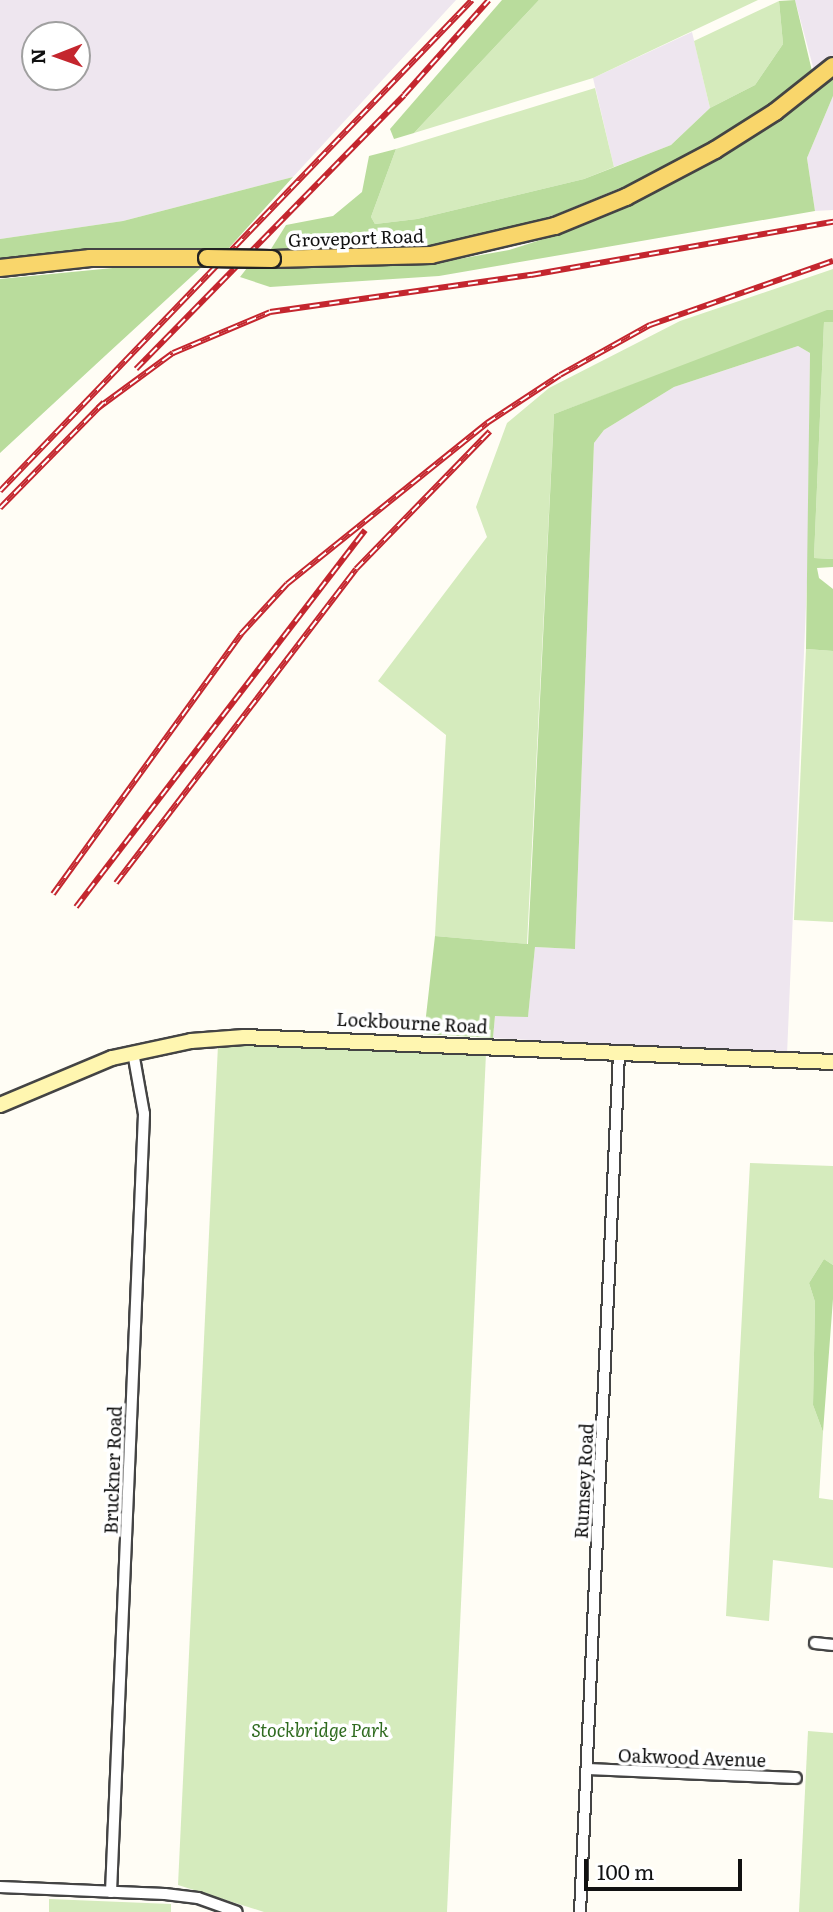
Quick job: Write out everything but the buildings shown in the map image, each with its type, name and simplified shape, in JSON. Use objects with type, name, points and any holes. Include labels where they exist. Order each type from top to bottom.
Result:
[{"type":"main road","name":"Groveport Road","points":[[0,268],[90,258],[431,256],[555,226],[626,197],[715,150],[833,66]]},
{"type":"street","name":"Lockbourne Road","points":[[0,1105],[51,1080],[133,1052],[191,1041],[263,1036],[833,1062]]},
{"type":"street","name":"Bruckner Road","points":[[111,1892],[144,1114],[133,1052]]},
{"type":"street","name":"Rumsey Road","points":[[580,1912],[619,1052]]},
{"type":"street","points":[[815,1643],[833,1645]]},
{"type":"street","name":"Oakwood Avenue","points":[[587,1769],[796,1778]]},
{"type":"street","points":[[0,1888],[183,1896],[237,1912]]},
{"type":"shaded area","points":[[0,0],[456,0],[293,177],[123,221],[0,239]]},
{"type":"shaded area","points":[[795,0],[833,0],[833,76],[819,89]]},
{"type":"shaded area","points":[[692,32],[710,108],[671,145],[614,167],[593,78]]},
{"type":"shaded area","points":[[833,96],[833,210],[815,211],[807,158]]},
{"type":"shaded area","points":[[798,346],[810,353],[808,558],[787,1055],[493,1038],[495,1016],[528,1016],[535,947],[575,949],[594,443],[604,430],[674,387]]},
{"type":"green space","points":[[502,0],[539,0],[414,133],[394,139],[390,129]]},
{"type":"green space","points":[[539,0],[758,0],[593,78],[414,133]]},
{"type":"green space","points":[[795,0],[812,71],[748,120],[666,169],[557,214],[496,234],[426,248],[271,249],[286,225],[333,216],[362,192],[369,156],[396,149],[371,217],[375,224],[417,219],[584,179],[671,145],[710,108],[755,85],[783,44],[779,1]]},
{"type":"green space","points":[[779,1],[783,44],[755,85],[710,108],[694,41]]},
{"type":"green space","points":[[833,76],[833,96],[807,158],[815,211],[439,276],[270,287],[240,277],[247,268],[425,265],[509,250],[569,231],[664,188],[733,149]]},
{"type":"green space","points":[[595,88],[614,167],[584,179],[417,219],[375,224],[371,217],[396,149]]},
{"type":"green space","points":[[293,177],[228,249],[89,251],[0,260],[0,239],[123,221]]},
{"type":"green space","points":[[204,265],[0,453],[0,279],[123,267]]},
{"type":"green space","points":[[833,269],[833,310],[554,414],[527,944],[435,936],[446,735],[378,681],[487,537],[476,507],[507,423],[549,388],[680,321]]},
{"type":"green space","points":[[833,310],[833,322],[824,322],[814,558],[833,559],[833,567],[817,568],[819,578],[833,589],[833,651],[806,649],[810,353],[798,346],[674,387],[604,430],[594,443],[575,949],[535,947],[528,1017],[495,1016],[493,1038],[424,1034],[435,936],[528,944],[554,414]]},
{"type":"green space","points":[[824,322],[833,322],[833,559],[814,558]]},
{"type":"green space","points":[[806,649],[833,651],[833,922],[794,920]]},
{"type":"green space","name":"Stockbridge Park","points":[[246,1042],[486,1053],[447,1912],[264,1912],[178,1885],[218,1045]]},
{"type":"green space","points":[[750,1163],[833,1166],[833,1265],[824,1259],[809,1283],[815,1302],[813,1405],[823,1432],[819,1498],[833,1500],[833,1568],[773,1560],[769,1621],[726,1616]]},
{"type":"green space","points":[[824,1259],[833,1265],[833,1299],[823,1432],[813,1405],[815,1302],[809,1283]]},
{"type":"green space","points":[[808,1731],[833,1733],[833,1912],[799,1912]]},
{"type":"green space","points":[[49,1899],[171,1904],[171,1912],[49,1912]]},
{"type":"railway","points":[[0,491],[472,0]]},
{"type":"railway","points":[[136,369],[404,95],[489,0]]},
{"type":"railway","points":[[98,408],[173,353],[270,312],[531,275],[833,222]]},
{"type":"railway","points":[[53,894],[241,634],[287,584],[487,423],[560,375],[650,325],[833,261]]},
{"type":"railway","points":[[0,508],[104,402]]},
{"type":"railway","points":[[116,883],[356,569],[490,431]]},
{"type":"railway","points":[[76,907],[365,530]]}]
